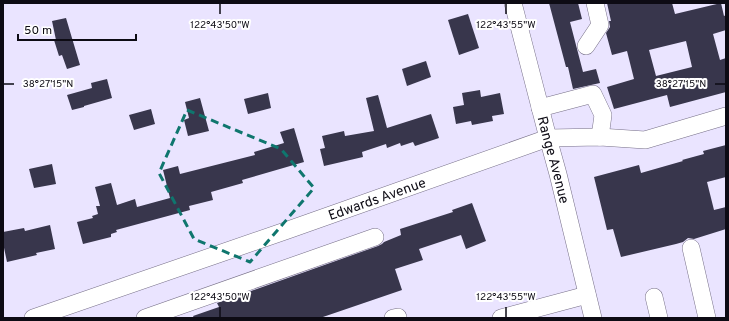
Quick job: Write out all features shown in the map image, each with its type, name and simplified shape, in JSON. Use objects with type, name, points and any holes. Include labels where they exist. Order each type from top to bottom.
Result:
[{"type":"street","name":"Range Avenue","points":[[512,3],[558,174],[593,318]]},
{"type":"street","points":[[586,46],[600,25],[595,3]]},
{"type":"street","points":[[540,108],[593,94],[603,115],[600,137]]},
{"type":"street","name":"Edwards Avenue","points":[[33,318],[296,228],[548,138],[600,137],[646,140],[726,116]]},
{"type":"street","points":[[145,318],[375,237]]},
{"type":"street","points":[[691,248],[707,318]]},
{"type":"street","points":[[501,318],[587,295]]},
{"type":"street","points":[[654,297],[658,318]]},
{"type":"street","points":[[394,318],[398,316],[398,318]]},
{"type":"highlighted area","points":[[187,110],[281,149],[314,188],[250,262],[194,239],[159,173]]},
{"type":"building","points":[[549,3],[578,3],[582,19],[570,22],[583,72],[596,69],[600,83],[573,89]]},
{"type":"building","points":[[607,3],[672,3],[675,14],[721,3],[724,16],[726,15],[726,30],[713,34],[720,60],[726,58],[726,92],[670,107],[667,95],[614,109],[607,87],[634,79],[627,51],[612,55],[606,33],[610,27],[609,21],[611,21]],"holes":[[[686,41],[692,67],[656,76],[649,50]]]},
{"type":"building","points":[[468,14],[479,48],[459,55],[448,20]]},
{"type":"building","points":[[66,18],[80,65],[67,69],[62,55],[59,56],[54,40],[56,40],[52,21]]},
{"type":"building","points":[[426,61],[431,77],[407,86],[402,69]]},
{"type":"building","points":[[107,79],[112,98],[72,110],[67,95],[92,88],[91,83]]},
{"type":"building","points":[[480,90],[481,97],[500,93],[504,114],[492,116],[493,121],[472,125],[471,121],[456,124],[453,107],[464,105],[462,93]]},
{"type":"building","points":[[268,93],[271,108],[248,114],[244,99]]},
{"type":"building","points":[[378,95],[387,128],[431,114],[439,138],[415,146],[413,142],[401,146],[400,143],[387,148],[386,144],[362,152],[363,157],[324,166],[320,149],[325,148],[322,136],[344,131],[345,136],[374,131],[366,98]]},
{"type":"building","points":[[200,98],[209,131],[188,136],[184,120],[189,118],[185,102]]},
{"type":"building","points":[[151,109],[155,124],[134,130],[129,115]]},
{"type":"building","points":[[294,128],[304,162],[242,180],[243,183],[211,192],[213,200],[189,206],[190,210],[116,230],[117,232],[111,234],[111,237],[83,244],[77,222],[93,218],[92,216],[98,214],[96,206],[100,206],[95,187],[111,183],[117,205],[135,199],[137,207],[170,198],[163,170],[178,166],[180,174],[255,155],[254,152],[284,143],[280,132]]},
{"type":"building","points":[[726,145],[726,177],[707,182],[714,210],[726,207],[726,229],[694,239],[688,238],[683,242],[676,244],[621,257],[613,229],[607,230],[594,177],[639,165],[641,173],[683,161],[682,160],[704,154],[703,151]]},
{"type":"building","points":[[52,164],[56,184],[34,188],[29,169]]},
{"type":"building","points":[[472,203],[486,241],[466,249],[461,235],[419,249],[423,260],[395,269],[402,290],[320,318],[194,318],[193,316],[219,307],[217,303],[378,246],[401,235],[400,229],[453,212],[452,210]]},
{"type":"building","points":[[50,225],[55,249],[7,262],[3,243],[3,232],[24,228],[25,231]]}]
